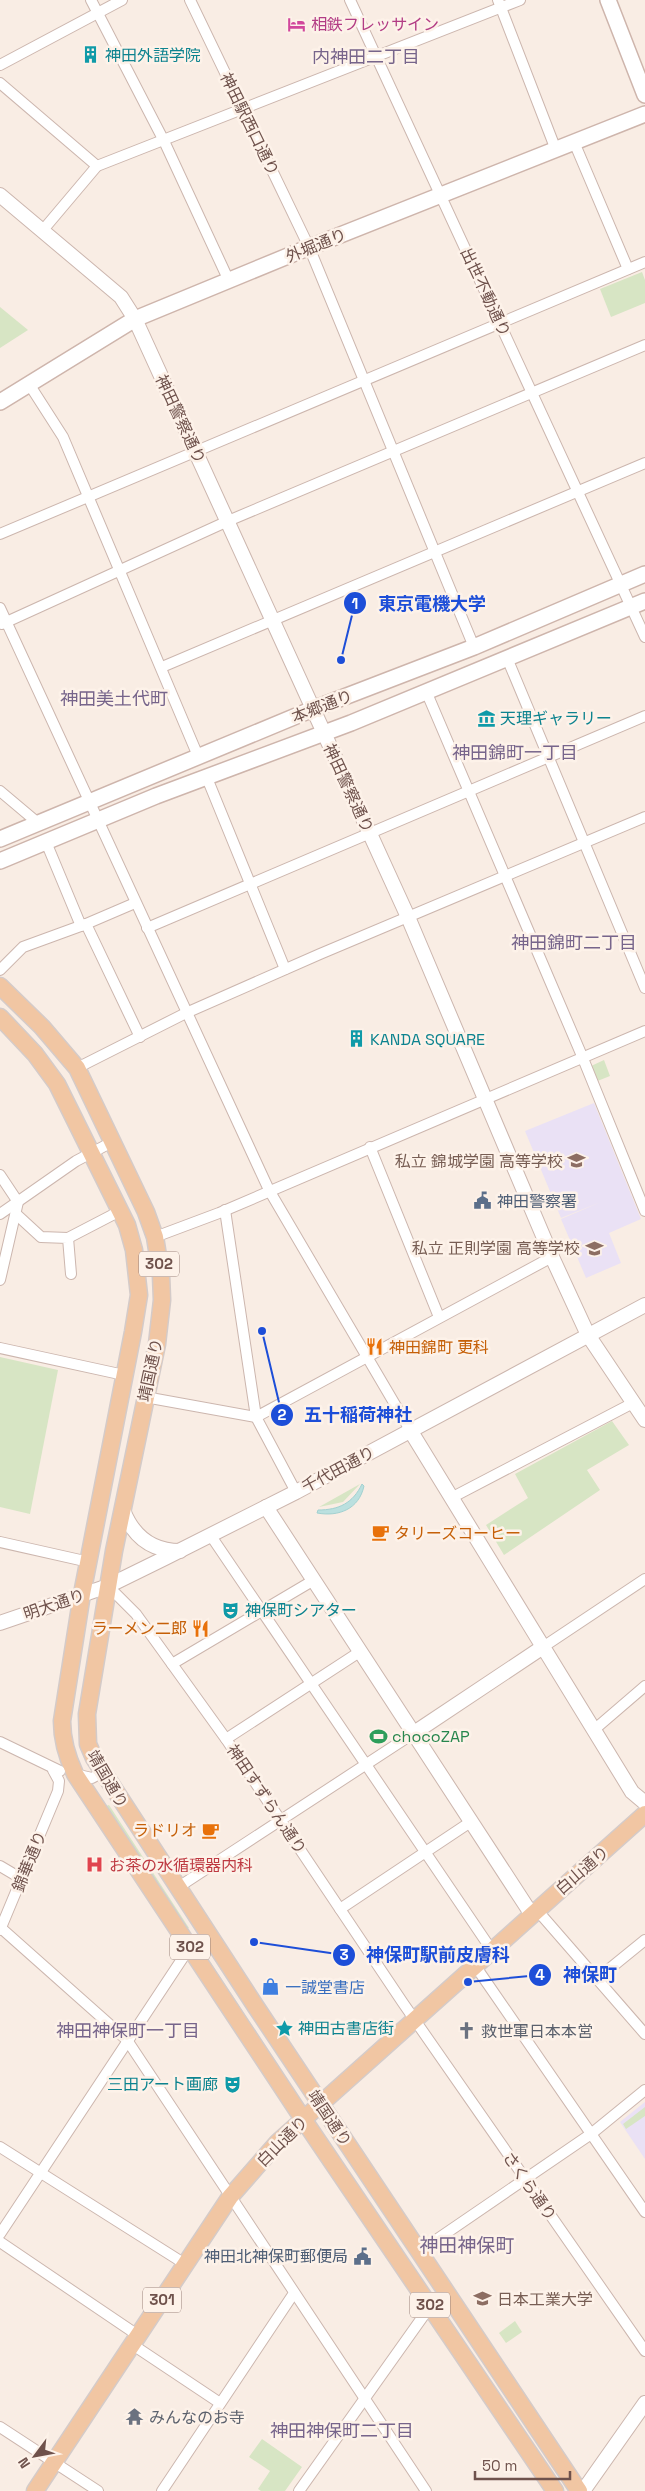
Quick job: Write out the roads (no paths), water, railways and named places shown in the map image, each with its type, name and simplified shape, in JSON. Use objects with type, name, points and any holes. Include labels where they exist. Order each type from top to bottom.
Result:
[{"type":"main road","points":[[608,0],[645,95]]},
{"type":"main road","name":"外堀通り","points":[[0,402],[135,319],[645,114]]},
{"type":"main road","name":"本郷通り","points":[[0,839],[313,709],[474,647],[645,574]]},
{"type":"main road","name":"本郷通り","points":[[0,861],[323,733],[638,604]]},
{"type":"main road","name":"靖国通り","points":[[0,986],[42,1027],[77,1068],[114,1141],[155,1237],[162,1300],[157,1344],[108,1586],[87,1722],[88,1744],[101,1773],[579,2491]]},
{"type":"main road","name":"靖国通り","points":[[0,1016],[35,1054],[57,1084],[92,1153],[120,1211],[134,1250],[139,1295],[82,1594],[62,1722],[64,1748],[75,1774],[303,2119],[432,2306],[555,2491]]},
{"type":"main road","name":"白山通り","points":[[35,2491],[230,2197],[264,2157],[303,2119],[476,1967],[645,1814]]},
{"type":"street","points":[[90,0],[164,140],[229,281]]},
{"type":"street","points":[[0,65],[122,0]]},
{"type":"street","name":"神田駅西口通り","points":[[190,0],[308,248],[474,647]]},
{"type":"street","name":"出世不動通り","points":[[350,0],[533,392],[619,586],[638,604],[645,637]]},
{"type":"street","points":[[43,230],[97,166],[376,57],[500,4],[520,0]]},
{"type":"street","points":[[500,4],[556,150]]},
{"type":"street","points":[[0,83],[97,166]]},
{"type":"street","points":[[574,142],[628,269]]},
{"type":"street","name":"神田警察通り","points":[[2,200],[43,230],[121,297],[135,319],[408,917],[552,1257],[588,1335],[645,1420]]},
{"type":"street","points":[[0,534],[645,262]]},
{"type":"street","points":[[3,623],[228,521],[645,345]]},
{"type":"street","points":[[29,384],[62,438],[162,667],[198,756]]},
{"type":"street","points":[[162,667],[273,622],[645,463]]},
{"type":"street","points":[[0,608],[3,623],[90,802],[269,1190],[451,1498],[595,1729],[632,1792],[645,1803]]},
{"type":"street","points":[[507,658],[645,988]]},
{"type":"street","points":[[426,691],[506,875],[645,1211]]},
{"type":"street","points":[[147,928],[645,716]]},
{"type":"street","points":[[207,778],[285,969]]},
{"type":"street","points":[[0,791],[38,823]]},
{"type":"street","points":[[77,1068],[186,1013],[285,969],[506,875],[585,844],[645,817]]},
{"type":"street","points":[[46,842],[84,925],[140,1037]]},
{"type":"street","points":[[0,970],[23,947],[84,925],[136,903]]},
{"type":"street","points":[[155,1237],[225,1210],[582,1056],[645,1031]]},
{"type":"street","points":[[0,1214],[92,1153],[114,1141]]},
{"type":"street","points":[[370,1147],[440,1316]]},
{"type":"street","points":[[0,1175],[18,1202],[0,1280]]},
{"type":"street","points":[[225,1210],[256,1417],[296,1492]]},
{"type":"street","points":[[16,1214],[41,1236],[68,1238],[120,1211]]},
{"type":"street","points":[[68,1238],[71,1274]]},
{"type":"street","points":[[145,1397],[256,1417],[552,1257]]},
{"type":"street","name":"千代田通り","points":[[108,1586],[296,1492],[645,1306]]},
{"type":"street","points":[[0,1348],[124,1375]]},
{"type":"street","points":[[451,1498],[633,1402]]},
{"type":"street","points":[[266,1507],[534,1913],[598,1979],[645,2034]]},
{"type":"street","points":[[123,1510],[129,1526],[140,1537],[156,1548],[181,1551]]},
{"type":"street","points":[[211,1536],[492,1952]]},
{"type":"street","points":[[0,1542],[89,1562]]},
{"type":"street","points":[[177,1888],[645,1579]]},
{"type":"street","points":[[172,1664],[314,1580]]},
{"type":"street","name":"明大通り","points":[[0,1623],[108,1586]]},
{"type":"street","name":"神田すずらん通り","points":[[108,1586],[136,1614],[226,1739],[416,2020]]},
{"type":"street","points":[[226,1739],[361,1651]]},
{"type":"street","points":[[595,1729],[645,1686]]},
{"type":"street","points":[[0,1742],[53,1770],[92,1778],[101,1773]]},
{"type":"street","points":[[53,1770],[59,1781],[58,1791]]},
{"type":"street","name":"錦華通り","points":[[1,1929],[58,1791],[75,1774]]},
{"type":"street","points":[[340,1909],[472,1821]]},
{"type":"street","points":[[0,1866],[22,1879]]},
{"type":"street","points":[[1,1929],[77,1993],[127,2040],[423,2490]]},
{"type":"street","points":[[598,1979],[645,1940]]},
{"type":"street","points":[[0,2234],[190,1947]]},
{"type":"street","points":[[476,1967],[645,2212]]},
{"type":"street","name":"さくら通り","points":[[416,2020],[645,2351]]},
{"type":"street","points":[[420,2251],[591,2134],[645,2090]]},
{"type":"street","points":[[0,2147],[185,2264]]},
{"type":"street","points":[[0,2242],[220,2403]]},
{"type":"street","points":[[162,2491],[294,2293]]},
{"type":"street","points":[[299,2491],[363,2398],[432,2306],[449,2294]]},
{"type":"street","points":[[583,2491],[645,2403]]},
{"type":"street","points":[[0,2427],[98,2491]]},
{"type":"water","points":[[362,1484],[364,1486],[358,1500],[347,1510],[333,1514],[317,1513],[318,1510],[332,1509],[350,1501]]},
{"type":"place","name":"相鉄フレッサイン","points":[[297,24]]},
{"type":"place","name":"神田外語学院","points":[[91,55]]},
{"type":"place","name":"東京電機大学","points":[[341,660]]},
{"type":"place","name":"天理ギャラリー","points":[[486,718]]},
{"type":"place","name":"KANDA SQUARE","points":[[356,1039]]},
{"type":"place","name":"私立 錦城学園 高等学校","points":[[577,1161]]},
{"type":"place","name":"神田警察署","points":[[483,1201]]},
{"type":"place","name":"私立 正則学園 高等学校","points":[[594,1248]]},
{"type":"place","name":"五十稲荷神社","points":[[262,1331]]},
{"type":"place","name":"神田錦町 更科","points":[[375,1347]]},
{"type":"place","name":"タリーズコーヒー","points":[[380,1533]]},
{"type":"place","name":"神保町シアター","points":[[231,1610]]},
{"type":"place","name":"ラーメン二郎","points":[[201,1628]]},
{"type":"place","name":"chocoZAP","points":[[378,1736]]},
{"type":"place","name":"ラドリオ","points":[[211,1830]]},
{"type":"place","name":"お茶の水循環器内科","points":[[95,1865]]},
{"type":"place","name":"神保町駅前皮膚科","points":[[254,1942]]},
{"type":"place","name":"神保町","points":[[468,1982]]},
{"type":"place","name":"一誠堂書店","points":[[271,1987]]},
{"type":"place","name":"神田古書店街","points":[[284,2028]]},
{"type":"place","name":"救世軍日本本営","points":[[467,2031]]},
{"type":"place","name":"三田アート画廊","points":[[232,2084]]},
{"type":"place","name":"神田北神保町郵便局","points":[[362,2256]]},
{"type":"place","name":"日本工業大学","points":[[483,2299]]},
{"type":"place","name":"みんなのお寺","points":[[135,2417]]},
{"type":"district","name":"内神田二丁目","points":[[366,57]]},
{"type":"district","name":"神田美土代町","points":[[114,699]]},
{"type":"district","name":"神田錦町一丁目","points":[[515,753]]},
{"type":"district","name":"神田錦町二丁目","points":[[574,943]]},
{"type":"district","name":"神田神保町一丁目","points":[[128,2031]]},
{"type":"district","name":"神田神保町","points":[[467,2245]]},
{"type":"district","name":"神田神保町二丁目","points":[[342,2431]]}]
